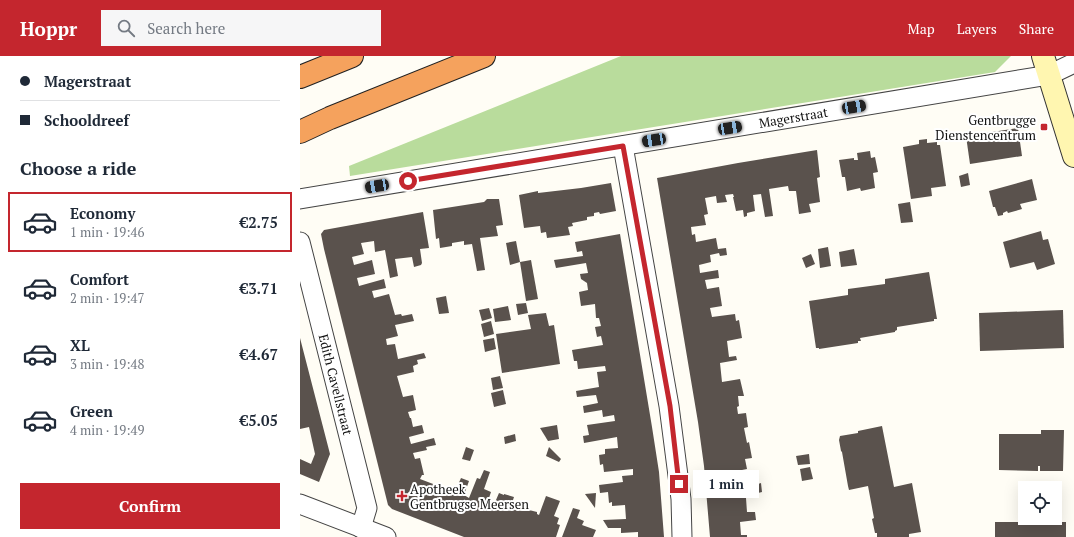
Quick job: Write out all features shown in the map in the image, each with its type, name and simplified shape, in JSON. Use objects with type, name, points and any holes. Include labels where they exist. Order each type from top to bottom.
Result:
[{"type":"highway","points":[[300,77],[352,56]]},
{"type":"highway","points":[[300,132],[330,118],[484,56]]},
{"type":"street","name":"Magerstraat","points":[[300,199],[623,146],[1046,66],[1074,63]]},
{"type":"street","points":[[1046,66],[1074,156]]},
{"type":"street","points":[[623,146],[670,406],[681,499],[682,537]]},
{"type":"street","name":"Edith Cavellstraat","points":[[300,242],[367,508],[362,528]]},
{"type":"street","points":[[300,504],[386,537]]},
{"type":"green space","points":[[621,56],[1011,56],[995,72],[350,176],[349,166]]},
{"type":"building","points":[[1018,128],[1022,156],[970,164],[966,136]]},
{"type":"building","points":[[927,139],[927,143],[937,142],[937,145],[940,145],[946,186],[931,188],[932,196],[911,199],[903,147],[919,144],[919,140]]},
{"type":"building","points":[[817,150],[820,177],[817,178],[820,202],[809,204],[811,212],[799,214],[796,191],[789,191],[788,186],[769,189],[773,216],[765,217],[761,194],[753,195],[755,211],[747,213],[747,216],[744,217],[743,210],[736,211],[733,194],[725,195],[727,202],[717,203],[716,196],[705,198],[708,214],[704,215],[706,225],[691,227],[692,235],[695,234],[696,242],[716,238],[718,249],[726,248],[727,255],[720,256],[719,253],[710,255],[711,262],[699,265],[700,273],[718,270],[719,278],[705,280],[707,289],[719,287],[722,306],[710,308],[712,317],[735,314],[736,321],[739,320],[742,338],[727,341],[729,357],[736,356],[737,360],[720,363],[722,382],[740,379],[744,396],[738,396],[738,414],[746,413],[748,427],[744,428],[747,443],[749,442],[752,458],[745,459],[747,469],[732,472],[733,477],[748,475],[749,481],[757,480],[758,484],[761,483],[762,492],[754,494],[754,497],[746,498],[747,512],[755,512],[756,520],[740,522],[741,535],[747,535],[747,537],[710,537],[704,466],[698,422],[657,178]]},
{"type":"building","points":[[870,151],[871,158],[875,157],[878,172],[873,173],[875,188],[861,191],[860,188],[847,191],[845,177],[842,177],[839,160],[854,158],[854,160],[858,160],[857,153]]},
{"type":"building","points":[[968,173],[970,185],[961,187],[959,176]]},
{"type":"building","points":[[1032,179],[1037,200],[1020,204],[1022,209],[1008,213],[1007,211],[1003,213],[1003,215],[998,216],[995,207],[993,207],[989,191]]},
{"type":"building","points":[[611,183],[616,211],[600,214],[599,212],[594,213],[594,216],[587,217],[587,220],[572,223],[573,226],[568,227],[570,235],[547,238],[546,232],[541,233],[540,226],[524,228],[519,195],[538,191],[538,193]]},
{"type":"building","points":[[487,199],[499,199],[503,225],[496,226],[498,236],[480,238],[485,270],[477,271],[472,244],[464,245],[464,241],[452,243],[452,246],[440,248],[439,238],[436,239],[433,210],[484,202]]},
{"type":"building","points":[[910,202],[913,222],[901,223],[898,204]]},
{"type":"building","points":[[423,212],[429,248],[420,249],[421,265],[414,267],[412,257],[395,259],[398,276],[390,278],[385,250],[375,252],[374,241],[361,243],[364,254],[352,257],[354,265],[372,260],[375,274],[357,278],[359,286],[384,279],[386,288],[372,291],[374,298],[389,294],[395,315],[401,314],[402,316],[412,314],[414,321],[395,325],[398,336],[386,339],[387,345],[395,344],[398,359],[424,353],[426,358],[417,360],[418,364],[413,366],[414,372],[397,376],[403,397],[413,395],[416,410],[408,412],[413,427],[422,425],[424,433],[409,437],[411,444],[434,438],[436,445],[426,447],[427,450],[413,453],[415,459],[420,458],[424,475],[422,475],[420,479],[449,490],[448,492],[454,494],[461,478],[469,481],[464,495],[469,498],[477,478],[480,479],[484,470],[490,472],[484,489],[491,492],[487,504],[493,507],[499,493],[514,497],[512,503],[526,508],[525,510],[537,512],[539,515],[546,496],[560,501],[554,516],[559,518],[557,524],[560,525],[556,537],[464,537],[392,509],[388,505],[321,234],[324,230]]},
{"type":"building","points":[[1041,231],[1043,240],[1048,239],[1055,264],[1037,270],[1034,262],[1010,268],[1003,242]]},
{"type":"building","points":[[620,234],[659,472],[664,537],[638,537],[638,532],[621,533],[621,528],[608,528],[603,520],[626,519],[625,505],[612,506],[612,502],[609,503],[608,492],[600,493],[599,485],[623,482],[622,476],[633,475],[633,469],[604,472],[603,464],[600,465],[599,455],[605,454],[605,449],[618,448],[617,437],[584,443],[583,436],[589,435],[587,425],[615,421],[614,415],[603,417],[602,410],[584,413],[583,406],[598,403],[596,395],[577,397],[576,391],[599,387],[597,372],[606,371],[605,366],[578,369],[577,361],[574,361],[572,350],[603,345],[601,336],[597,337],[595,327],[601,326],[599,318],[596,318],[595,304],[581,306],[579,292],[588,290],[587,283],[581,279],[580,274],[588,273],[586,263],[556,268],[554,260],[583,256],[582,251],[577,252],[575,242]]},
{"type":"building","points":[[516,241],[520,262],[510,265],[506,243]]},
{"type":"building","points":[[828,247],[831,266],[820,268],[818,249]]},
{"type":"building","points":[[854,249],[857,265],[841,267],[839,252]]},
{"type":"building","points":[[811,254],[815,264],[806,268],[802,258]]},
{"type":"building","points":[[531,260],[538,299],[526,301],[520,262]]},
{"type":"building","points":[[929,272],[937,319],[934,319],[934,321],[897,327],[895,332],[860,338],[861,341],[858,341],[858,343],[819,349],[816,348],[809,301],[848,295],[848,289],[885,284],[885,279]]},
{"type":"building","points":[[446,296],[449,313],[439,314],[436,298]]},
{"type":"building","points":[[526,303],[528,313],[518,315],[516,304]]},
{"type":"building","points":[[508,306],[511,320],[495,322],[493,309]]},
{"type":"building","points":[[489,308],[492,318],[482,321],[479,310]]},
{"type":"building","points":[[1063,310],[1064,348],[980,351],[979,313]]},
{"type":"building","points":[[546,313],[549,326],[554,325],[560,364],[502,373],[496,334],[531,329],[528,315]]},
{"type":"building","points":[[491,321],[494,334],[484,337],[481,324]]},
{"type":"building","points":[[300,338],[330,454],[319,482],[300,474],[300,459],[311,464],[315,454],[309,427],[300,429]]},
{"type":"building","points":[[494,338],[496,349],[485,352],[483,340]]},
{"type":"building","points":[[500,376],[503,388],[493,390],[491,378]]},
{"type":"building","points":[[503,390],[506,404],[494,407],[491,393]]},
{"type":"building","points":[[557,425],[559,439],[548,441],[540,428]]},
{"type":"building","points":[[882,426],[894,487],[912,483],[921,532],[909,534],[909,537],[877,537],[872,519],[874,518],[868,486],[849,490],[848,486],[839,440],[840,436],[858,433],[858,431]]},
{"type":"building","points":[[1041,430],[1064,430],[1063,471],[1040,471],[1040,466],[1038,466],[1038,471],[999,470],[999,434],[1041,434]]},
{"type":"building","points":[[515,434],[516,441],[505,444],[504,437]]},
{"type":"building","points":[[466,447],[474,450],[470,461],[462,459]]},
{"type":"building","points":[[549,447],[561,459],[559,462],[546,456]]},
{"type":"building","points":[[809,454],[810,464],[798,465],[796,456]]},
{"type":"building","points":[[810,467],[813,479],[802,481],[800,469]]},
{"type":"building","points":[[596,493],[595,508],[585,494]]},
{"type":"building","points":[[573,508],[580,510],[577,518],[584,521],[582,525],[596,530],[593,537],[562,537]]},
{"type":"building","points":[[995,522],[1018,522],[1018,525],[1062,525],[1062,522],[1066,522],[1066,537],[995,537]]},
{"type":"place","name":"Gentbrugge Dienstencentrum","points":[[1044,127]]},
{"type":"place","name":"Apotheek Gentbrugse Meersen","points":[[402,496]]},
{"type":"route","points":[[408,181],[623,146],[670,406],[679,484]]}]
